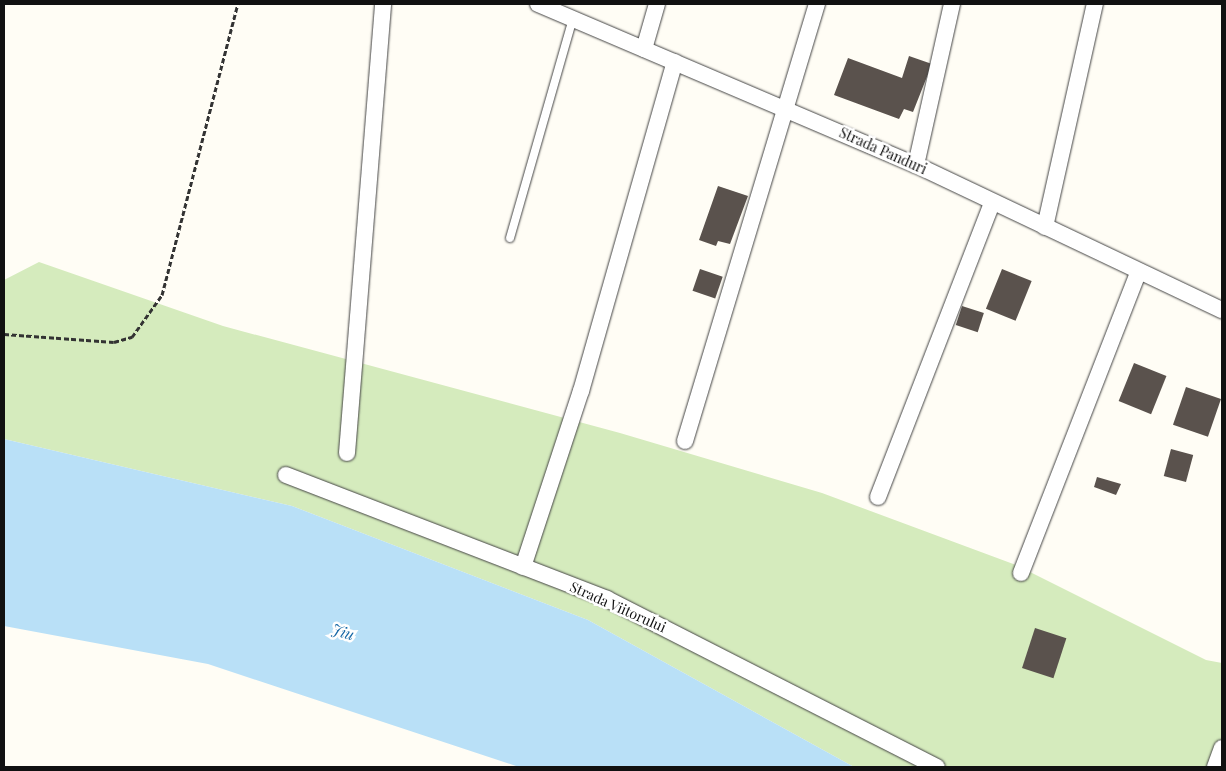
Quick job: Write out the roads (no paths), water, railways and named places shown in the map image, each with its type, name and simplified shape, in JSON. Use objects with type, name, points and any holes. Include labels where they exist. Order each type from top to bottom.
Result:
[{"type":"street","points":[[347,453],[383,4]]},
{"type":"street","name":"Strada Panduri","points":[[538,4],[786,107],[916,165],[1138,273],[1222,310]]},
{"type":"street","points":[[644,49],[657,4]]},
{"type":"street","points":[[685,441],[817,4]]},
{"type":"street","points":[[916,165],[952,4]]},
{"type":"street","points":[[1045,227],[1095,4]]},
{"type":"street","points":[[523,567],[581,391],[675,62]]},
{"type":"street","points":[[878,497],[992,202]]},
{"type":"street","points":[[1021,573],[1138,273]]},
{"type":"street","name":"Strada Viitorului","points":[[286,475],[607,599],[937,767]]},
{"type":"street","points":[[1214,767],[1222,748]]},
{"type":"lane","points":[[510,238],[573,19]]},
{"type":"water","name":"Jiu","points":[[4,439],[292,506],[588,620],[854,767],[519,767],[208,664],[4,626]]}]
